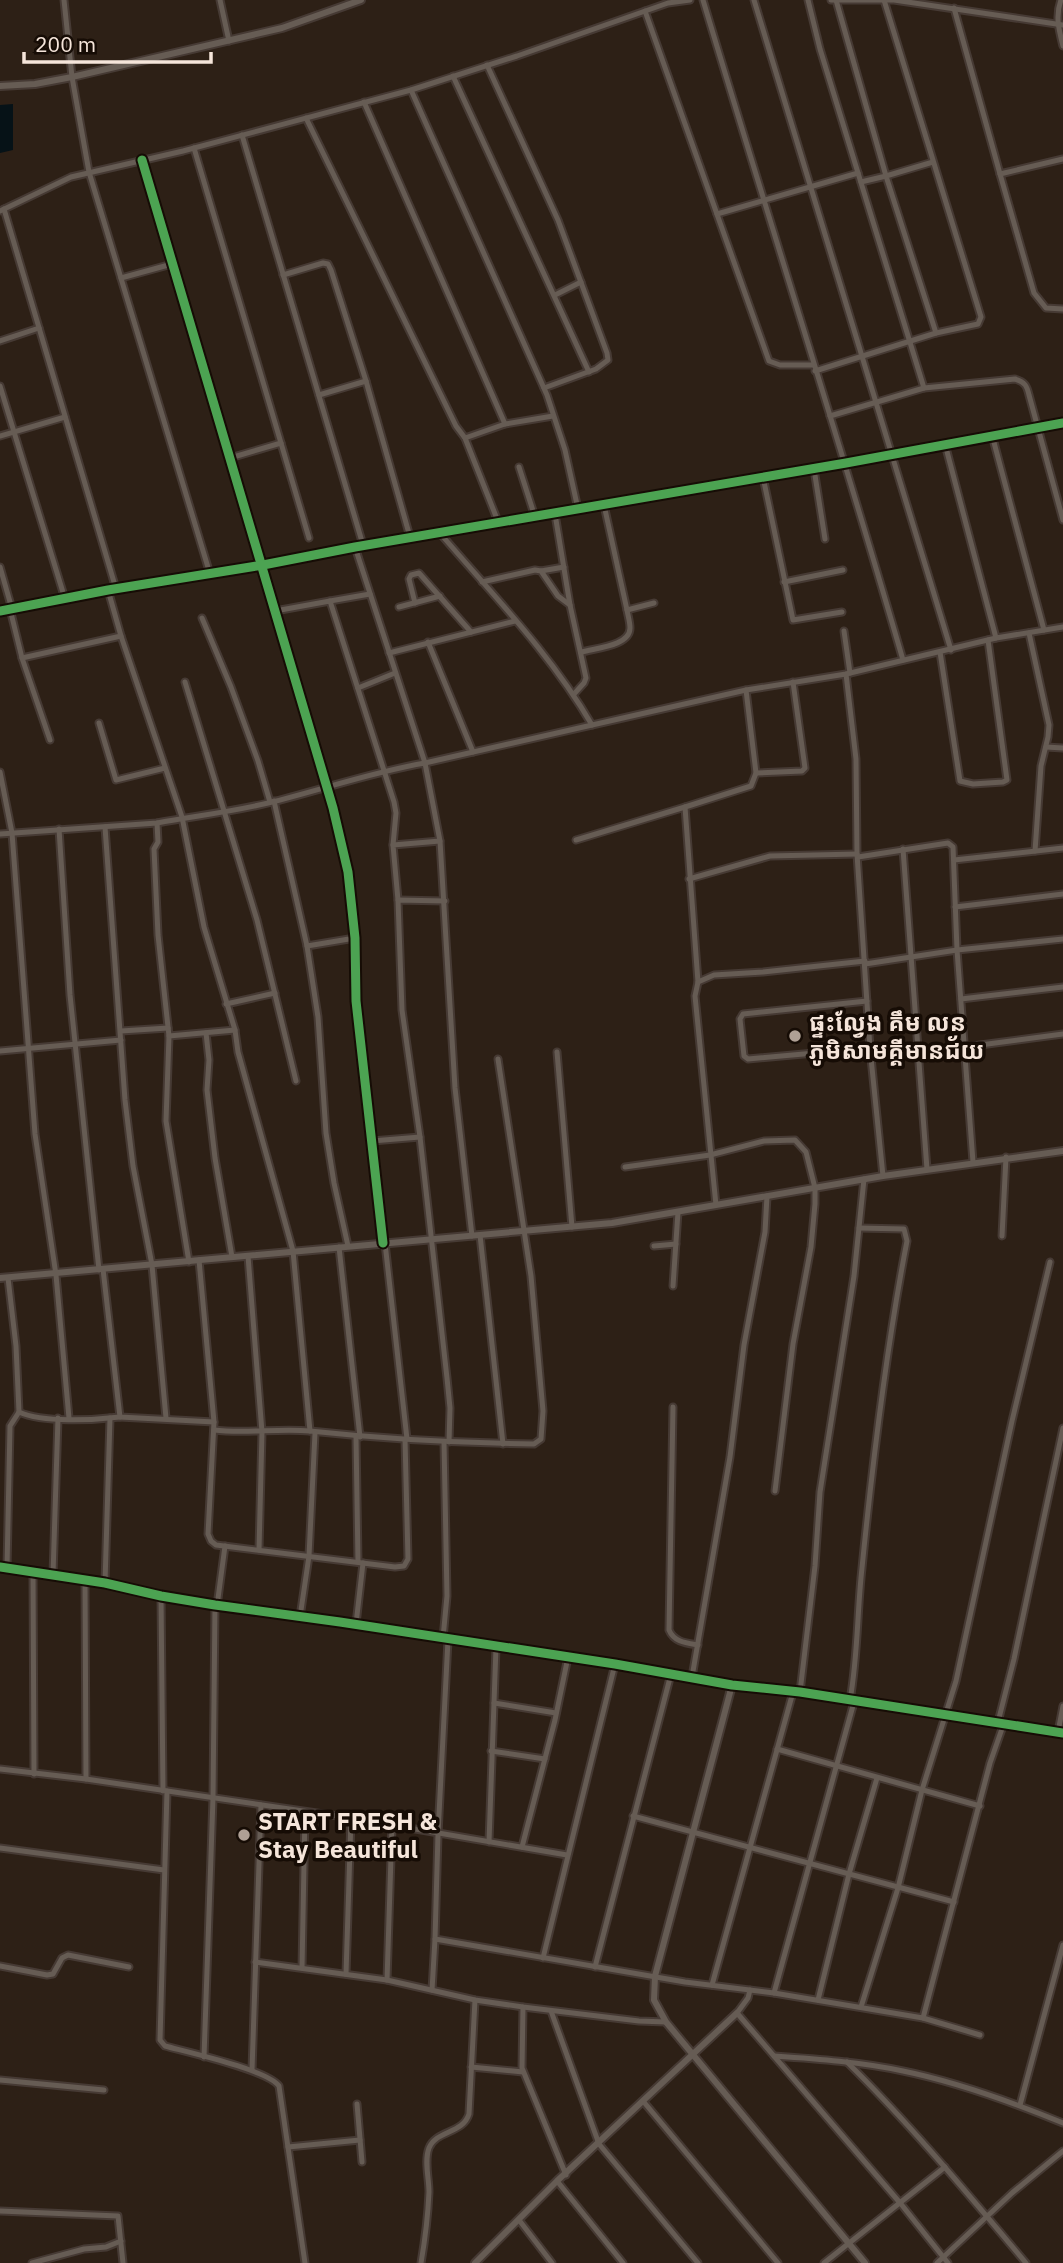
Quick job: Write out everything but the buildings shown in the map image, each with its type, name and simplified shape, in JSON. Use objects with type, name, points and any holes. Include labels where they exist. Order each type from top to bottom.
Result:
[{"type":"street","points":[[64,0],[72,76],[89,172],[210,574]]},
{"type":"street","points":[[220,0],[229,41]]},
{"type":"street","points":[[0,86],[35,84],[229,41],[282,28],[361,0]]},
{"type":"street","points":[[300,1617],[309,1556],[313,1432],[293,1251],[238,1052],[235,1030],[204,928],[182,817],[121,636],[112,589],[65,417],[2,210],[71,177],[194,148],[411,89],[668,3],[690,0]]},
{"type":"street","points":[[703,0],[814,368],[846,463],[903,660]]},
{"type":"street","points":[[754,0],[951,650]]},
{"type":"street","points":[[808,0],[820,49],[924,388]]},
{"type":"street","points":[[936,333],[834,0],[884,0],[1060,25]]},
{"type":"street","points":[[645,11],[769,360],[780,365],[814,368],[936,333],[978,324],[981,317],[884,0]]},
{"type":"street","points":[[1060,0],[1058,9],[1063,46]]},
{"type":"street","points":[[954,8],[1034,293],[1046,308],[1063,309]]},
{"type":"street","points":[[487,65],[541,180],[607,353],[605,364],[544,388]]},
{"type":"street","points":[[453,76],[589,372]]},
{"type":"street","points":[[411,89],[544,388],[565,450],[578,509]]},
{"type":"street","points":[[365,102],[505,424]]},
{"type":"street","points":[[306,118],[456,426],[466,438],[499,524]]},
{"type":"street","points":[[242,135],[318,395],[370,593],[425,763],[440,841],[455,1088],[503,1444]]},
{"type":"street","points":[[194,148],[309,538]]},
{"type":"street","points":[[1000,174],[1063,159]]},
{"type":"street","points":[[142,160],[263,565],[327,788],[348,872],[355,938],[356,1002],[406,1439],[408,1559],[400,1567],[213,1544],[208,1534],[214,1422],[199,1260]]},
{"type":"street","points":[[861,182],[933,162]]},
{"type":"street","points":[[717,214],[858,173]]},
{"type":"street","points":[[283,275],[323,263],[328,264],[366,381],[410,537]]},
{"type":"street","points":[[121,278],[172,264]]},
{"type":"street","points":[[555,295],[581,282]]},
{"type":"street","points":[[0,341],[39,328]]},
{"type":"street","points":[[830,416],[924,388],[1015,379],[1022,381],[1027,386],[1063,520]]},
{"type":"street","points":[[318,395],[366,381]]},
{"type":"street","points":[[0,386],[65,599]]},
{"type":"street","points":[[466,438],[505,424],[553,416]]},
{"type":"street","points":[[0,436],[65,417]]},
{"type":"street","points":[[0,611],[112,589],[499,524],[1063,423]]},
{"type":"street","points":[[992,435],[1044,630]]},
{"type":"street","points":[[230,458],[281,443]]},
{"type":"street","points":[[946,444],[996,638]]},
{"type":"street","points":[[519,467],[535,517]]},
{"type":"street","points":[[814,468],[825,539]]},
{"type":"street","points":[[763,477],[794,620],[842,612]]},
{"type":"street","points":[[582,652],[623,641],[630,628],[604,505]]},
{"type":"street","points":[[555,514],[570,605],[586,678],[574,694]]},
{"type":"street","points":[[439,532],[516,621],[574,694],[592,725]]},
{"type":"street","points":[[0,567],[22,658],[50,740]]},
{"type":"street","points":[[482,582],[535,570],[564,567]]},
{"type":"street","points":[[784,582],[843,570]]},
{"type":"street","points":[[541,571],[558,596],[570,605]]},
{"type":"street","points":[[415,603],[409,579],[419,573],[471,632]]},
{"type":"street","points":[[275,611],[370,593]]},
{"type":"street","points":[[399,607],[440,596]]},
{"type":"street","points":[[330,601],[385,770],[396,813],[393,845],[402,1010],[450,1408],[446,1442],[446,1639],[432,1990]]},
{"type":"street","points":[[627,610],[654,603]]},
{"type":"street","points":[[202,618],[231,687],[272,802],[307,946],[318,1017],[326,1133],[348,1247]]},
{"type":"street","points":[[389,653],[516,621]]},
{"type":"street","points":[[0,834],[157,823],[182,817],[201,817],[327,788],[385,770],[746,690],[848,673],[996,638],[1062,629]]},
{"type":"street","points":[[844,631],[856,759],[858,855],[870,1048],[883,1176]]},
{"type":"street","points":[[1029,633],[1049,725],[1041,766],[1035,851]]},
{"type":"street","points":[[22,658],[121,636]]},
{"type":"street","points":[[940,652],[960,781],[973,784],[1003,782],[1007,780],[988,640]]},
{"type":"street","points":[[428,642],[473,751]]},
{"type":"street","points":[[358,688],[395,673]]},
{"type":"street","points":[[185,682],[257,920],[296,1081]]},
{"type":"street","points":[[756,773],[802,771],[805,768],[793,682]]},
{"type":"street","points":[[576,840],[751,786],[756,773],[746,690]]},
{"type":"street","points":[[99,723],[116,780],[165,768]]},
{"type":"street","points":[[1046,747],[1063,748]]},
{"type":"street","points":[[0,772],[12,833],[35,1134],[56,1275],[69,1418]]},
{"type":"street","points":[[685,807],[698,982],[695,996],[716,1205]]},
{"type":"street","points":[[157,823],[158,842],[154,851],[158,935],[169,1036],[166,1121],[189,1262]]},
{"type":"street","points":[[105,827],[132,1166],[152,1265],[166,1419]]},
{"type":"street","points":[[59,829],[75,1044],[120,1417]]},
{"type":"street","points":[[393,845],[440,841]]},
{"type":"street","points":[[689,879],[770,856],[858,855],[948,844],[953,847],[957,950],[973,1162]]},
{"type":"street","points":[[954,860],[1063,848]]},
{"type":"street","points":[[904,849],[927,1169]]},
{"type":"street","points":[[956,907],[1063,894]]},
{"type":"street","points":[[398,900],[445,901]]},
{"type":"street","points":[[307,946],[355,938]]},
{"type":"street","points":[[698,982],[713,975],[865,962],[1063,939]]},
{"type":"street","points":[[961,999],[1063,987]]},
{"type":"street","points":[[226,1004],[275,993]]},
{"type":"street","points":[[867,1001],[743,1014],[740,1019],[744,1056],[748,1059],[870,1048]]},
{"type":"street","points":[[121,1031],[168,1028]]},
{"type":"street","points":[[169,1036],[235,1030]]},
{"type":"street","points":[[206,1034],[209,1060],[206,1090],[232,1257]]},
{"type":"street","points":[[965,1047],[1063,1034]]},
{"type":"street","points":[[0,1051],[121,1040]]},
{"type":"street","points":[[557,1052],[572,1227]]},
{"type":"street","points":[[214,1430],[313,1432],[358,1437],[503,1444],[534,1444],[541,1439],[542,1398],[525,1231],[498,1059]]},
{"type":"street","points":[[372,1141],[419,1137]]},
{"type":"street","points":[[625,1167],[710,1155],[764,1141],[794,1140],[806,1152],[815,1188],[811,1247],[792,1357],[775,1491]]},
{"type":"street","points":[[1063,1150],[864,1179],[612,1223],[4,1278],[16,1346],[19,1412],[10,1426],[3,1567],[105,1583],[216,1606],[1060,1732],[1063,1706]]},
{"type":"street","points":[[1002,1236],[1006,1157]]},
{"type":"street","points":[[712,1986],[777,1749],[796,1692],[815,1566],[820,1492],[855,1276],[864,1179]]},
{"type":"street","points":[[692,1677],[730,1457],[744,1345],[765,1232],[767,1196]]},
{"type":"street","points":[[673,1286],[678,1212]]},
{"type":"street","points":[[774,1993],[852,1701],[857,1661],[861,1572],[876,1433],[889,1334],[907,1241],[904,1229],[859,1228]]},
{"type":"street","points":[[654,1246],[676,1244]]},
{"type":"street","points":[[339,1247],[358,1437],[360,1563],[356,1625]]},
{"type":"street","points":[[248,1256],[262,1432],[259,1550]]},
{"type":"street","points":[[861,2007],[898,1888],[922,1790],[956,1681],[1012,1421],[1050,1262]]},
{"type":"street","points":[[673,1408],[669,1630],[680,1642],[698,1645]]},
{"type":"street","points":[[19,1412],[27,1416],[58,1418],[120,1417],[214,1422]]},
{"type":"street","points":[[53,1575],[58,1418]]},
{"type":"street","points":[[105,1583],[110,1418]]},
{"type":"street","points":[[923,2018],[1001,1722],[1063,1428]]},
{"type":"street","points":[[204,2057],[213,1798],[216,1606],[225,1546]]},
{"type":"street","points":[[33,1572],[34,1774]]},
{"type":"street","points":[[85,1581],[86,1779]]},
{"type":"street","points":[[161,1596],[165,1791],[159,2034],[165,2046],[252,2070],[270,2077],[279,2086],[305,2263]]},
{"type":"street","points":[[489,1842],[496,1647]]},
{"type":"street","points":[[522,1847],[568,1657]]},
{"type":"street","points":[[542,1958],[615,1664]]},
{"type":"street","points":[[595,1967],[671,1674]]},
{"type":"street","points":[[732,1685],[655,1976],[654,2000],[666,2022],[865,2263]]},
{"type":"street","points":[[494,1703],[556,1713]]},
{"type":"street","points":[[777,1749],[980,1806]]},
{"type":"street","points":[[491,1751],[545,1759]]},
{"type":"street","points":[[0,1769],[351,1818],[568,1855]]},
{"type":"street","points":[[817,2000],[877,1778]]},
{"type":"street","points":[[252,2070],[261,1805]]},
{"type":"street","points":[[302,1968],[305,1812]]},
{"type":"street","points":[[633,1816],[954,1902]]},
{"type":"street","points":[[346,1974],[351,1818]]},
{"type":"street","points":[[387,1980],[392,1826]]},
{"type":"street","points":[[0,1847],[164,1870]]},
{"type":"street","points":[[435,1940],[712,1986],[861,2007],[923,2018],[980,2035]]},
{"type":"street","points":[[1020,2105],[1063,1945]]},
{"type":"street","points":[[0,1966],[47,1976],[53,1974],[62,1958],[68,1955],[129,1967]]},
{"type":"street","points":[[255,1962],[387,1980],[475,2000],[551,2011],[666,2022]]},
{"type":"street","points":[[475,2263],[737,2013],[748,1998],[750,1990]]},
{"type":"street","points":[[421,2263],[429,2193],[428,2152],[434,2141],[461,2127],[468,2119],[475,2000]]},
{"type":"street","points":[[523,2007],[523,2072],[566,2175]]},
{"type":"street","points":[[551,2011],[599,2144],[698,2263]]},
{"type":"street","points":[[737,2013],[901,2204],[948,2263]]},
{"type":"street","points":[[774,2056],[847,2062],[905,2071],[1020,2105],[1063,2123]]},
{"type":"street","points":[[847,2062],[880,2094],[1026,2263]]},
{"type":"street","points":[[471,2067],[523,2072]]},
{"type":"street","points":[[0,2080],[104,2090]]},
{"type":"street","points":[[643,2101],[778,2263]]},
{"type":"street","points":[[357,2104],[362,2162]]},
{"type":"street","points":[[288,2147],[360,2140]]},
{"type":"street","points":[[937,2263],[1063,2151]]},
{"type":"street","points":[[824,2263],[945,2168]]},
{"type":"street","points":[[557,2182],[623,2263]]},
{"type":"street","points":[[0,2211],[118,2216],[123,2263]]},
{"type":"street","points":[[519,2220],[552,2263]]},
{"type":"street","points":[[32,2263],[85,2249],[106,2247],[121,2241]]},
{"type":"shaded area","points":[[13,104],[13,150],[0,153],[0,105]]},
{"type":"cycle path","points":[[142,160],[333,808],[348,872],[355,938],[356,1001],[383,1243]]},
{"type":"cycle path","points":[[0,611],[1063,423]]},
{"type":"cycle path","points":[[0,1567],[105,1583],[215,1605],[1063,1733]]},
{"type":"place","name":"ផ្ទះល្វែង គឹម លន ភូមិសាមគ្គីមានជ័យ","points":[[795,1036]]},
{"type":"place","name":"START FRESH & Stay Beautiful","points":[[244,1835]]}]
